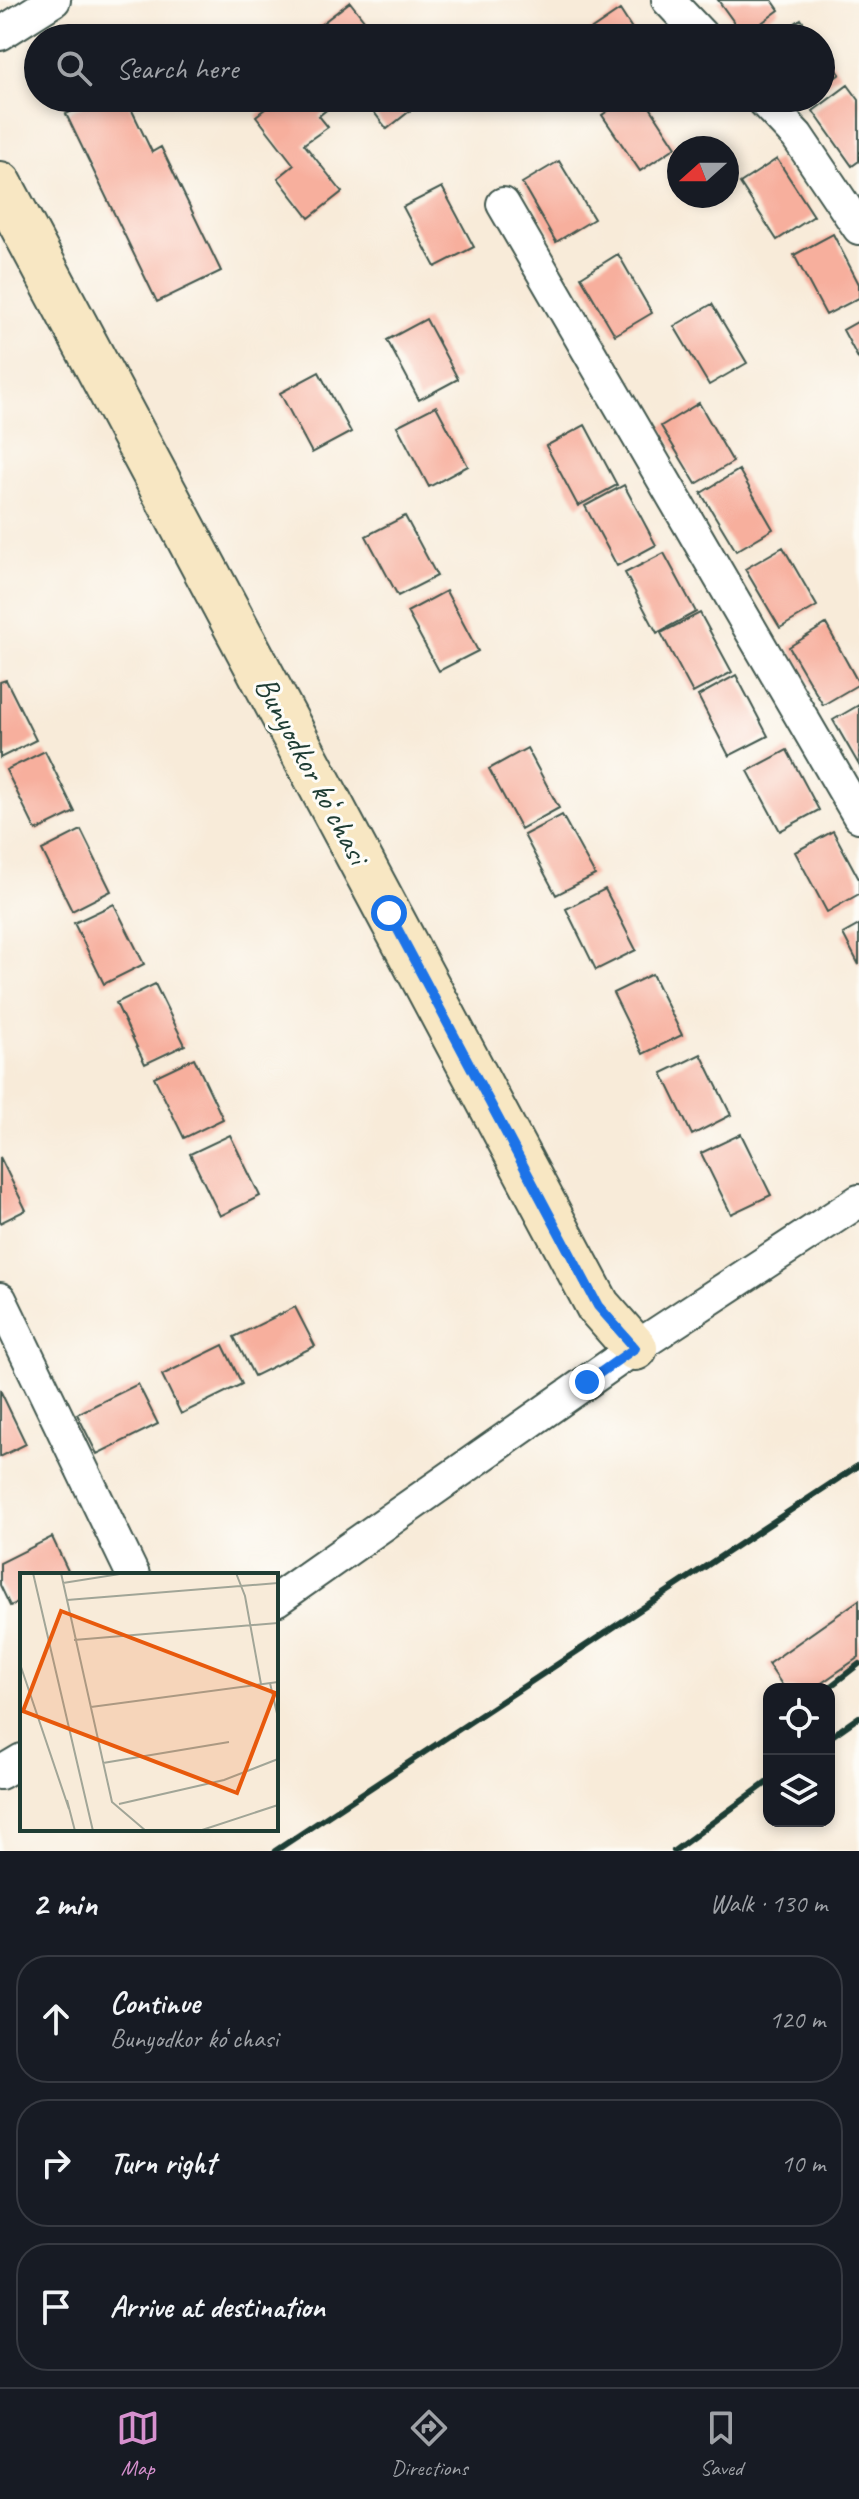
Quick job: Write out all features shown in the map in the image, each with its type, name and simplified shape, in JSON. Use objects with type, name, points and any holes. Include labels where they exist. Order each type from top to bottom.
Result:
[{"type":"main road","name":"Bunyodkor koʻchasi","points":[[0,184],[598,1306],[635,1348]]},
{"type":"street","points":[[0,34],[54,0]]},
{"type":"street","points":[[668,0],[691,24]]},
{"type":"street","points":[[774,112],[797,136],[859,228]]},
{"type":"street","points":[[503,204],[859,816]]},
{"type":"street","points":[[278,1599],[635,1348],[859,1201]]},
{"type":"street","points":[[0,1299],[132,1573]]},
{"type":"street","points":[[0,1773],[20,1761]]},
{"type":"building","points":[[718,0],[772,0],[779,10],[760,24],[735,24]]},
{"type":"building","points":[[350,2],[367,24],[321,24]]},
{"type":"building","points":[[620,10],[629,24],[599,24]]},
{"type":"building","points":[[848,85],[859,100],[859,161],[852,166],[814,112],[835,112],[835,95]]},
{"type":"building","points":[[133,112],[152,152],[161,147],[221,271],[157,302],[66,114]]},
{"type":"building","points":[[261,112],[324,112],[319,116],[328,127],[304,144],[342,192],[309,218],[278,178],[294,165],[256,116]]},
{"type":"building","points":[[374,112],[408,112],[387,129]]},
{"type":"building","points":[[606,112],[653,112],[669,136],[667,153],[640,171],[602,115]]},
{"type":"building","points":[[777,159],[814,216],[777,240],[740,183]]},
{"type":"building","points":[[559,161],[594,219],[556,242],[522,183]]},
{"type":"building","points":[[442,187],[474,247],[435,267],[403,207]]},
{"type":"building","points":[[833,234],[859,284],[859,298],[826,315],[794,255]]},
{"type":"building","points":[[618,254],[652,313],[615,335],[581,277]]},
{"type":"building","points":[[712,304],[747,363],[709,385],[674,326]]},
{"type":"building","points":[[426,319],[458,379],[419,400],[387,340]]},
{"type":"building","points":[[859,321],[859,360],[843,330]]},
{"type":"building","points":[[319,372],[351,432],[312,453],[280,393]]},
{"type":"building","points":[[699,403],[733,462],[696,484],[661,426]]},
{"type":"building","points":[[436,406],[468,466],[429,487],[397,426]]},
{"type":"building","points":[[585,425],[617,485],[578,506],[546,446]]},
{"type":"building","points":[[739,470],[773,529],[736,551],[701,493]]},
{"type":"building","points":[[624,485],[656,545],[617,566],[585,506]]},
{"type":"building","points":[[405,516],[437,576],[398,596],[366,536]]},
{"type":"building","points":[[783,547],[817,606],[780,628],[745,569]]},
{"type":"building","points":[[664,553],[696,612],[657,633],[625,573]]},
{"type":"building","points":[[446,591],[478,651],[439,671],[407,612]]},
{"type":"building","points":[[700,613],[732,672],[693,693],[661,633]]},
{"type":"building","points":[[826,624],[859,684],[823,705],[789,647]]},
{"type":"building","points":[[736,675],[768,736],[729,756],[698,696]]},
{"type":"building","points":[[6,680],[36,740],[0,758],[0,682]]},
{"type":"building","points":[[859,705],[859,765],[833,720]]},
{"type":"building","points":[[527,748],[559,808],[521,829],[489,769]]},
{"type":"building","points":[[787,750],[819,810],[780,831],[748,771]]},
{"type":"building","points":[[45,751],[75,812],[36,831],[6,770]]},
{"type":"building","points":[[562,815],[595,875],[556,895],[524,835]]},
{"type":"building","points":[[81,830],[111,891],[72,911],[42,850]]},
{"type":"building","points":[[833,831],[859,879],[859,894],[827,912],[795,852]]},
{"type":"building","points":[[605,889],[636,950],[596,970],[566,909]]},
{"type":"building","points":[[114,904],[144,964],[104,984],[74,923]]},
{"type":"building","points":[[859,925],[859,965],[843,934]]},
{"type":"building","points":[[652,974],[682,1035],[643,1054],[613,993]]},
{"type":"building","points":[[155,984],[185,1045],[145,1064],[116,1003]]},
{"type":"building","points":[[701,1054],[731,1115],[692,1135],[662,1073]]},
{"type":"building","points":[[194,1058],[223,1119],[184,1138],[154,1077]]},
{"type":"building","points":[[741,1134],[771,1195],[731,1214],[701,1153]]},
{"type":"building","points":[[230,1135],[260,1196],[220,1216],[190,1154]]},
{"type":"building","points":[[0,1157],[26,1210],[0,1223]]},
{"type":"building","points":[[295,1307],[315,1346],[254,1376],[234,1337]]},
{"type":"building","points":[[223,1345],[242,1384],[181,1414],[162,1375]]},
{"type":"building","points":[[138,1384],[158,1424],[97,1454],[77,1414]]},
{"type":"building","points":[[0,1390],[26,1444],[0,1457]]},
{"type":"building","points":[[52,1537],[69,1573],[20,1573],[20,1602],[10,1606],[0,1585],[0,1563]]},
{"type":"building","points":[[859,1600],[859,1657],[822,1683],[781,1683],[768,1664]]},
{"type":"railway","points":[[275,1851],[859,1465]]},
{"type":"railway","points":[[835,1683],[859,1664]]},
{"type":"railway","points":[[835,1734],[859,1717]]},
{"type":"railway","points":[[674,1851],[763,1785]]},
{"type":"route","points":[[389,913],[598,1306],[635,1348],[587,1382]]}]
